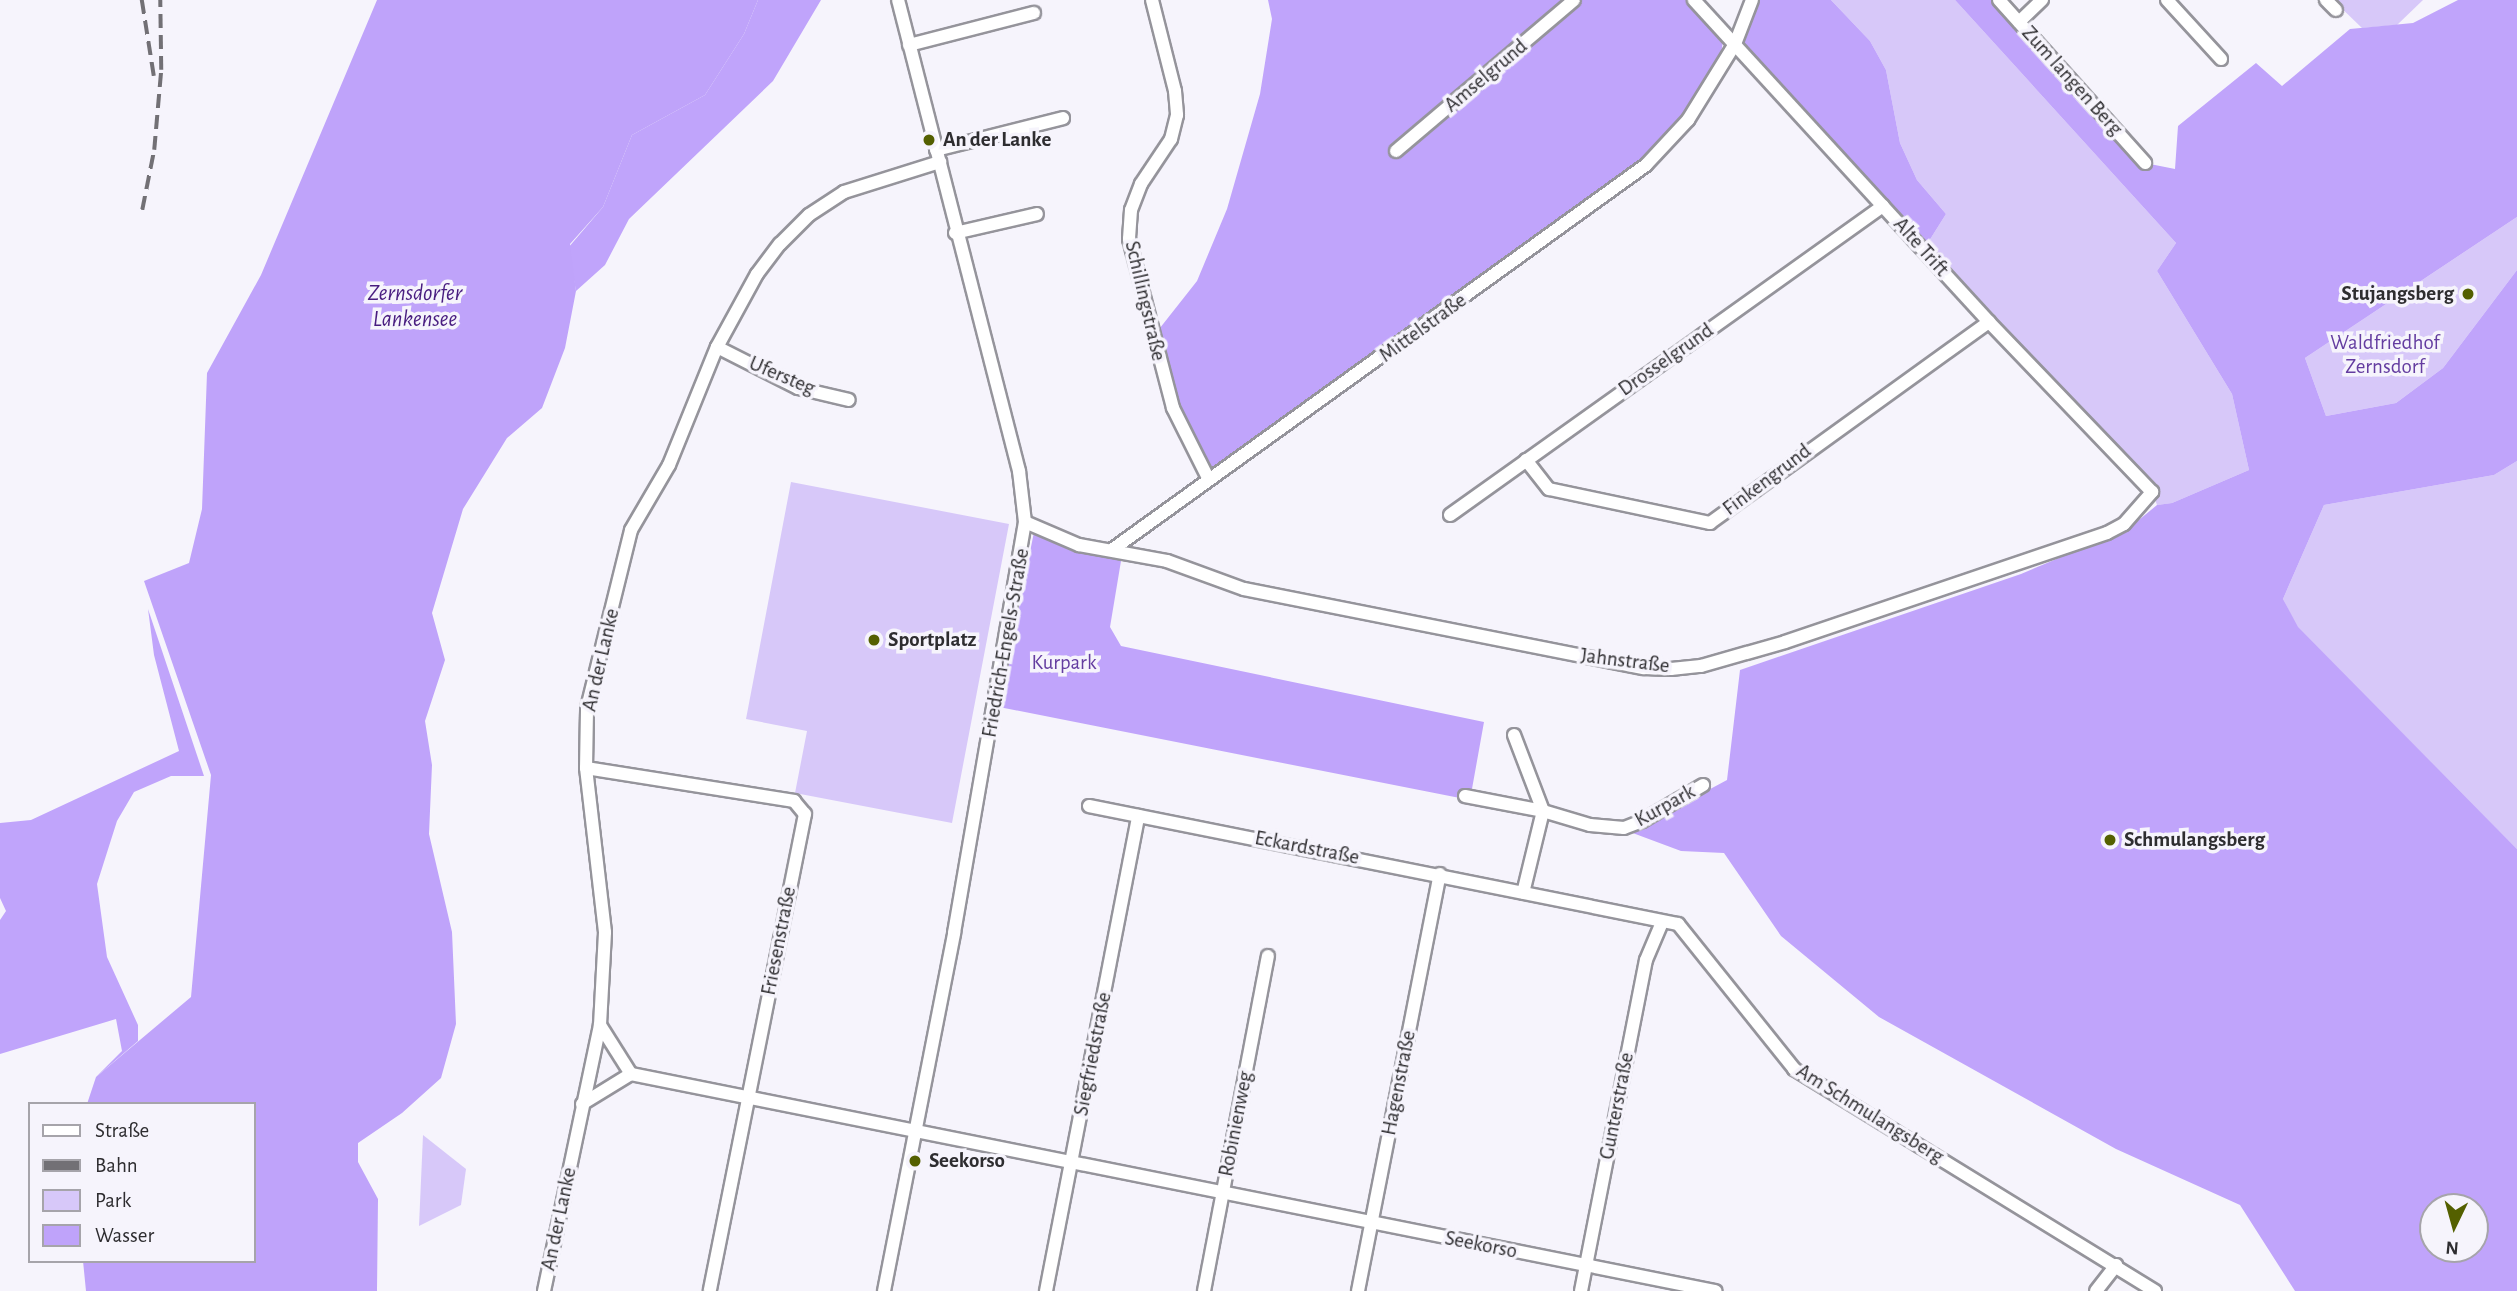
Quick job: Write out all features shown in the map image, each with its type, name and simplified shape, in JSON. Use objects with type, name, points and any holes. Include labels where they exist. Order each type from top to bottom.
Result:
[{"type":"street","name":"Friedrich-Engels-Straße","points":[[884,1291],[984,770],[1025,522],[1019,471],[898,0]]},
{"type":"street","name":"Schillingstraße","points":[[1152,0],[1175,92],[1177,115],[1171,139],[1141,184],[1131,210],[1129,239],[1173,408],[1209,480]]},
{"type":"street","name":"Amselgrund","points":[[1396,151],[1574,0]]},
{"type":"street","name":"Alte Trift","points":[[1694,0],[1989,322],[2152,492]]},
{"type":"street","name":"Mittelstraße","points":[[1113,549],[1646,165],[1688,120],[1735,44],[1752,0]]},
{"type":"street","name":"Zum langen Berg","points":[[1999,0],[2145,163]]},
{"type":"street","points":[[2019,22],[2042,0]]},
{"type":"street","points":[[2167,0],[2221,59]]},
{"type":"street","points":[[2326,0],[2336,10]]},
{"type":"street","points":[[909,45],[1034,13]]},
{"type":"street","name":"An der Lanke","points":[[544,1291],[600,1025],[605,932],[586,768],[587,708],[631,530],[669,465],[716,347],[757,274],[809,215],[867,182],[938,156],[1063,118]]},
{"type":"street","name":"Drosselgrund","points":[[1450,514],[1883,206]]},
{"type":"street","points":[[956,233],[1037,214]]},
{"type":"street","name":"Finkengrund","points":[[1526,460],[1549,489],[1710,523],[1989,322]]},
{"type":"street","name":"Ufersteg","points":[[716,347],[798,388],[849,400]]},
{"type":"street","name":"Jahnstraße","points":[[1113,549],[1167,561],[1244,589],[1644,668],[1671,669],[1702,666],[1785,642],[2107,533],[2124,524],[2152,492]]},
{"type":"street","points":[[1025,522],[1079,545],[1113,549]]},
{"type":"street","points":[[1514,735],[1543,811],[1523,893]]},
{"type":"street","name":"Friesenstraße","points":[[586,768],[793,801],[805,814],[710,1291]]},
{"type":"street","name":"Kurpark","points":[[1543,811],[1590,825],[1625,828],[1703,785]]},
{"type":"street","points":[[1465,796],[1543,811]]},
{"type":"street","name":"Eckardstraße","points":[[1089,806],[1440,874],[1617,915]]},
{"type":"street","name":"Siegfriedstraße","points":[[1046,1291],[1138,816]]},
{"type":"street","name":"Hagenstraße","points":[[1358,1291],[1440,874]]},
{"type":"street","name":"Am Schmulangsberg","points":[[1617,915],[1661,924],[1678,924],[1687,930],[1794,1069],[2155,1291]]},
{"type":"street","name":"Gunterstraße","points":[[1581,1291],[1646,960],[1661,924]]},
{"type":"street","name":"Robinienweg","points":[[1204,1291],[1268,956]]},
{"type":"street","points":[[582,1104],[631,1074],[600,1025]]},
{"type":"street","name":"Seekorso","points":[[631,1074],[1715,1291]]},
{"type":"street","points":[[2096,1291],[2116,1265]]},
{"type":"green space","points":[[758,0],[821,0],[773,81],[629,219],[605,265],[576,291],[568,248],[603,207],[632,135],[705,95],[744,34]]},
{"type":"green space","points":[[1268,0],[1694,0],[1723,41],[1721,54],[1682,117],[1643,160],[1211,473],[1177,406],[1156,333],[1197,281],[1227,209],[1260,94],[1272,19]]},
{"type":"green space","points":[[1759,0],[1831,0],[1870,41],[1886,70],[1900,143],[1917,180],[1946,214],[1924,249],[1746,50],[1742,40]]},
{"type":"green space","points":[[1831,0],[1955,0],[2176,243],[2157,271],[2232,394],[2249,470],[2172,503],[2157,505],[2152,491],[1924,249],[1946,214],[1917,180],[1900,143],[1886,70],[1870,41]]},
{"type":"green space","points":[[1955,0],[1999,0],[2145,163],[2175,169],[2178,126],[2256,63],[2282,86],[2350,29],[2413,23],[2458,0],[2517,0],[2517,217],[2305,358],[2326,416],[2396,403],[2443,368],[2517,270],[2517,461],[2494,475],[2324,505],[2283,599],[2298,627],[2517,849],[2517,1291],[2295,1291],[2240,1205],[2116,1149],[1879,1017],[1781,936],[1724,853],[1681,851],[1630,832],[1727,780],[1740,670],[2021,574],[2128,529],[2157,505],[2172,503],[2249,470],[2232,394],[2157,271],[2176,243]]},
{"type":"green space","points":[[2333,0],[2423,0],[2397,25],[2362,28]]},
{"type":"green space","name":"Waldfriedhof Zernsdorf","points":[[2517,217],[2517,270],[2443,368],[2396,403],[2326,416],[2305,358]]},
{"type":"green space","points":[[2517,461],[2517,849],[2297,627],[2283,599],[2324,505],[2494,475]]},
{"type":"green space","name":"Sportplatz","points":[[791,482],[1009,524],[952,823],[795,793],[807,731],[746,719]]},
{"type":"green space","name":"Kurpark","points":[[1034,532],[1122,555],[1110,627],[1121,646],[1484,722],[1470,800],[999,707]]},
{"type":"green space","points":[[148,609],[204,776],[171,776],[134,792],[117,821],[97,884],[107,957],[138,1025],[138,1041],[96,1077],[122,1051],[116,1019],[0,1054],[0,920],[6,911],[0,898],[0,823],[31,820],[179,751],[154,655]]},
{"type":"green space","points":[[423,1135],[466,1169],[461,1205],[419,1226]]},
{"type":"water","name":"Zernsdorfer Lankensee","points":[[377,0],[758,0],[744,34],[705,95],[632,135],[603,207],[570,244],[576,291],[565,348],[542,408],[507,438],[463,509],[432,613],[445,660],[425,721],[432,765],[429,834],[452,932],[456,1024],[441,1078],[402,1113],[358,1143],[358,1162],[378,1199],[377,1291],[86,1291],[83,1263],[256,1263],[256,1102],[88,1102],[96,1077],[191,997],[211,775],[144,581],[189,563],[202,509],[207,373],[261,275]]},
{"type":"railway","points":[[142,0],[154,76]]},
{"type":"railway","points":[[142,210],[154,150],[161,70],[160,0]]},
{"type":"place","name":"An der Lanke","points":[[929,140]]},
{"type":"place","name":"Stujangsberg","points":[[2468,294]]},
{"type":"place","name":"Sportplatz","points":[[874,640]]},
{"type":"place","name":"Schmulangsberg","points":[[2110,840]]},
{"type":"place","name":"Seekorso","points":[[915,1161]]}]
